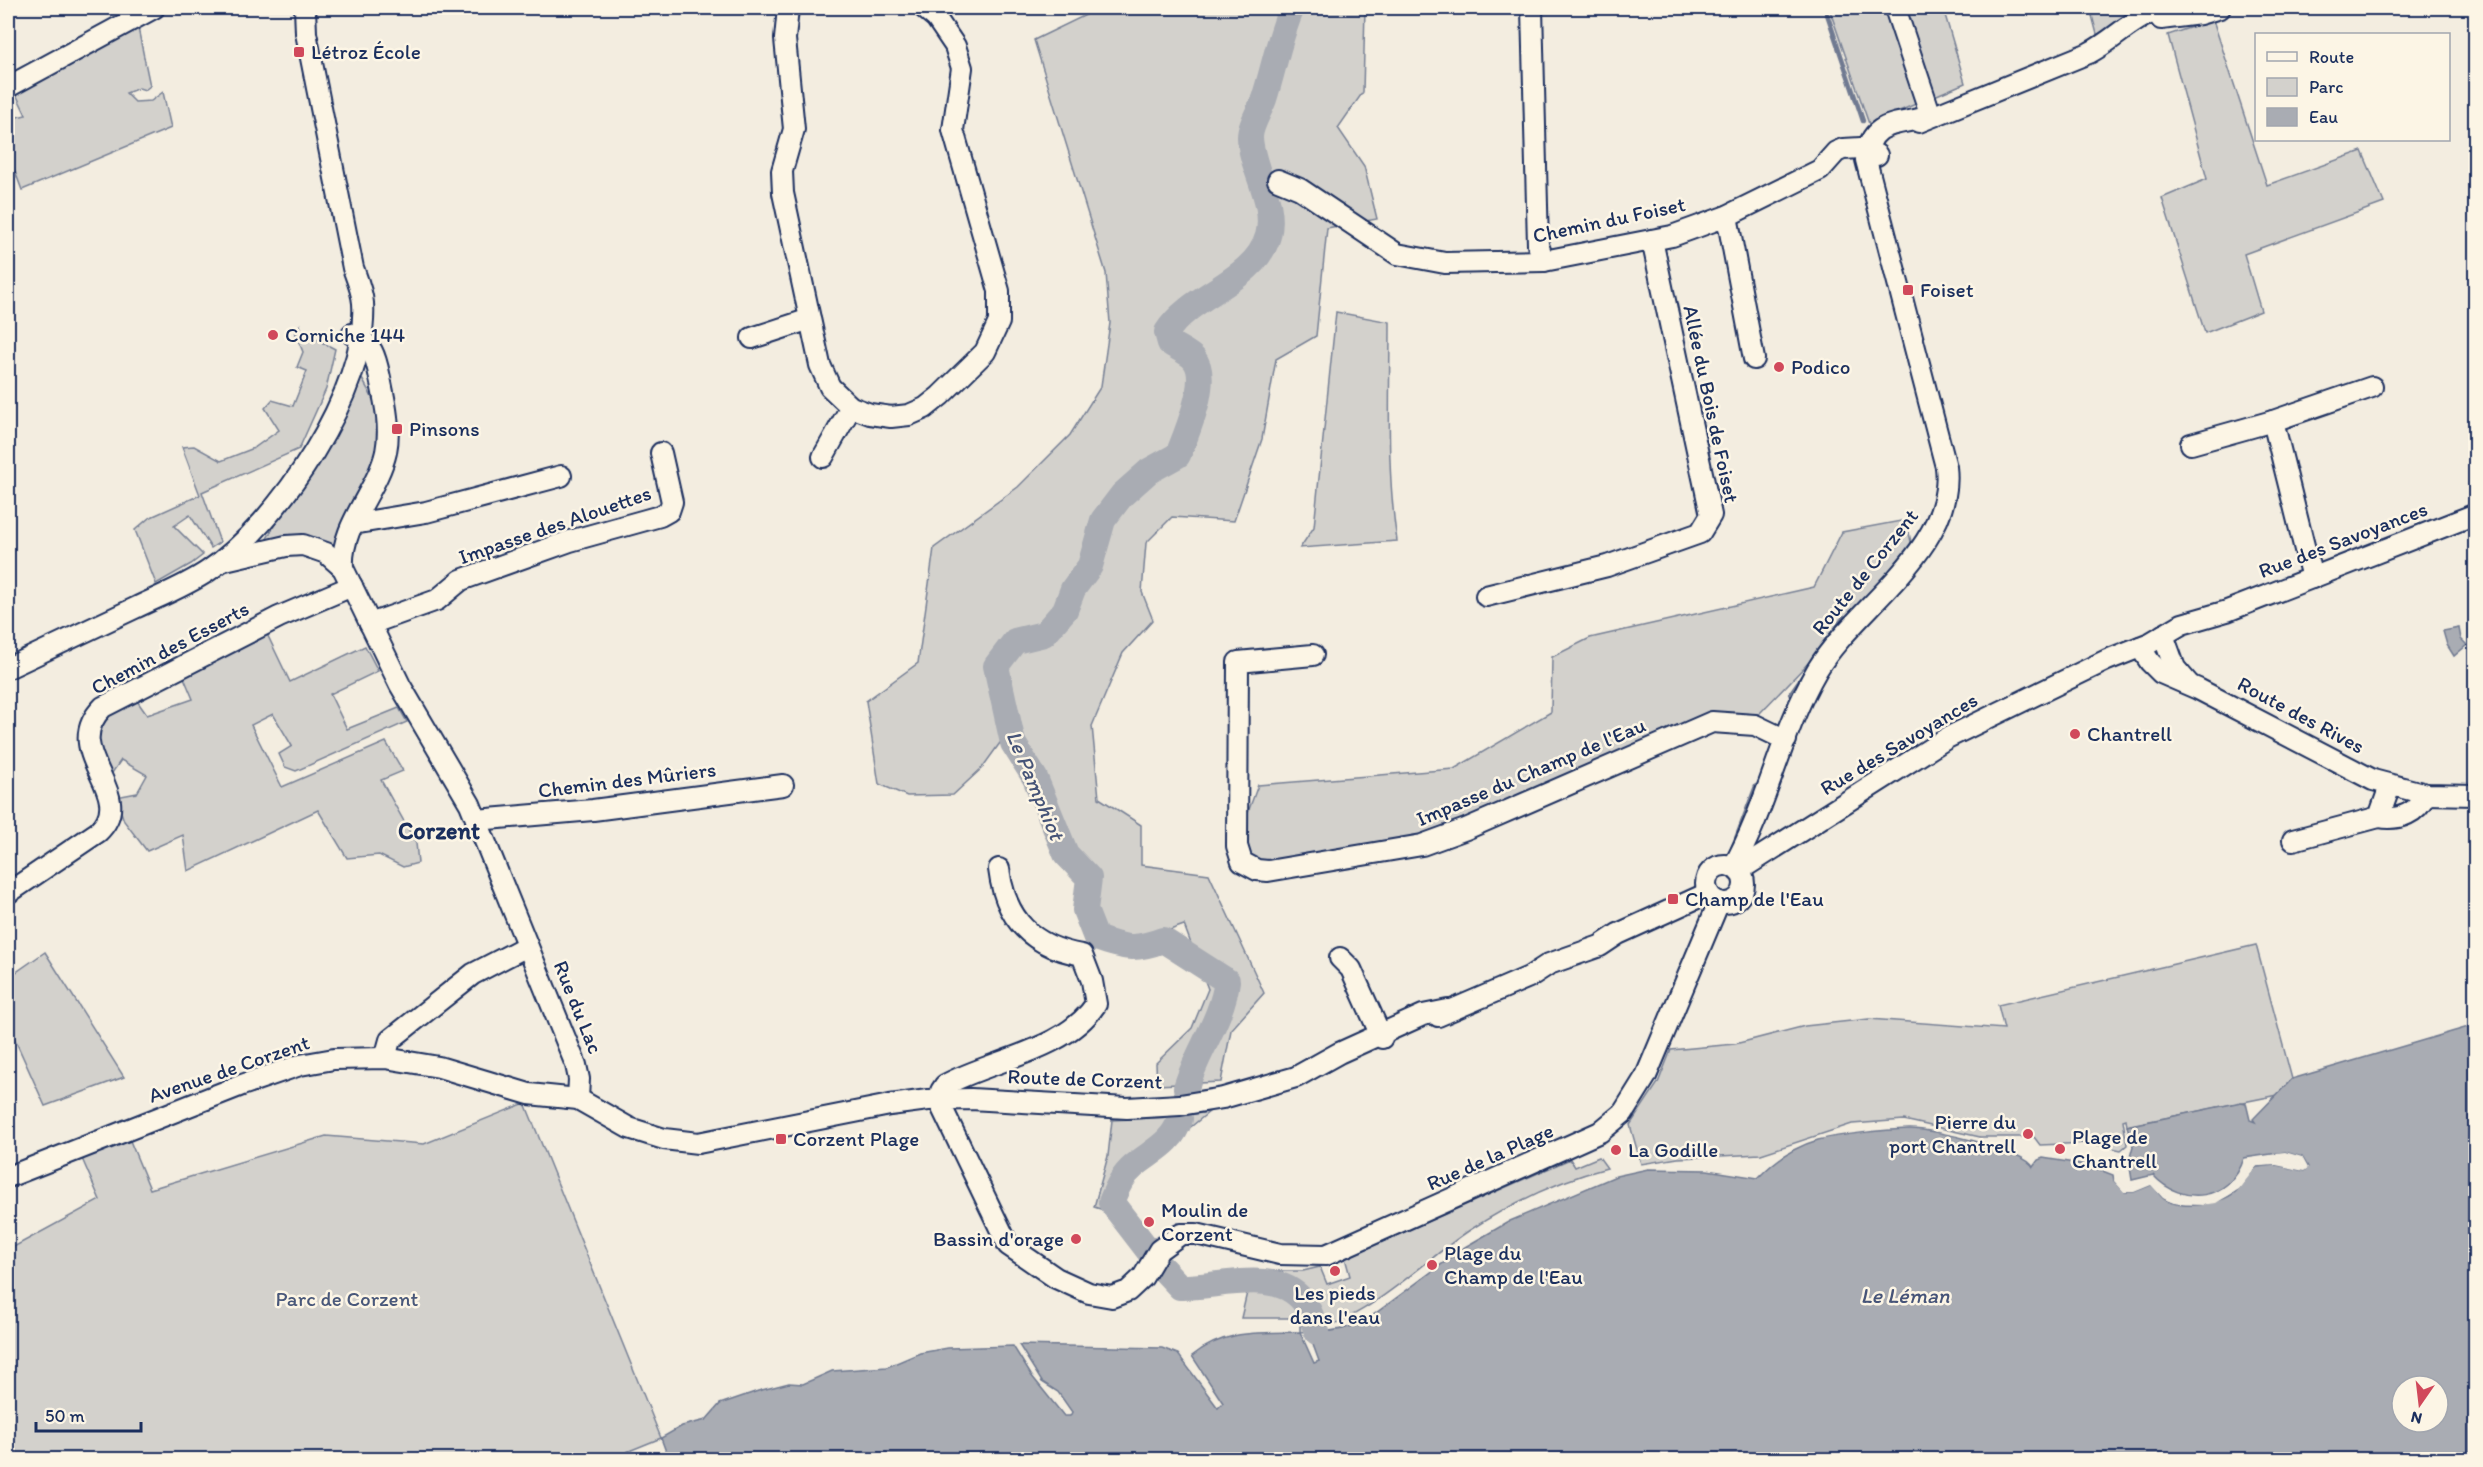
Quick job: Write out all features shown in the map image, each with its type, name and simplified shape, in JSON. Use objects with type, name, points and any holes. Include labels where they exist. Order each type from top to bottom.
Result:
[{"type":"street","points":[[8,87],[154,8]]},
{"type":"street","points":[[295,8],[306,33]]},
{"type":"street","points":[[8,668],[193,580],[223,560],[254,532],[281,500],[345,393],[358,347],[363,303],[353,268],[306,33],[305,8]]},
{"type":"street","points":[[788,8],[785,39],[794,129],[782,171],[783,193],[823,376],[840,399],[851,407],[870,414],[891,417],[909,415],[925,408],[985,352],[999,322],[999,291],[952,130],[962,69],[955,46],[932,11]]},
{"type":"street","points":[[1532,8],[1538,244],[1544,261]]},
{"type":"street","points":[[1895,8],[1931,116]]},
{"type":"street","points":[[1872,152],[1875,135],[1886,126],[1931,116],[2090,53],[2110,42],[2135,20],[2174,8]]},
{"type":"street","points":[[2192,8],[2217,8]]},
{"type":"street","points":[[2090,53],[2114,47],[2140,28],[2159,19],[2200,15],[2217,8]]},
{"type":"street","name":"Chemin du Foiset","points":[[1278,180],[1300,189],[1397,254],[1445,263],[1544,261],[1672,236],[1727,216],[1820,170],[1840,150],[1872,152]]},
{"type":"street","name":"Route de Corzent","points":[[1736,869],[1802,701],[1822,663],[1924,543],[1939,518],[1945,500],[1946,468],[1883,222],[1867,173],[1872,152]]},
{"type":"street","points":[[1727,216],[1754,359]]},
{"type":"street","name":"Allée du Bois de Foiset","points":[[1486,596],[1607,566],[1700,533],[1711,515],[1652,240]]},
{"type":"street","points":[[753,338],[810,319]]},
{"type":"street","points":[[347,577],[343,554],[353,524],[378,474],[386,452],[386,406],[358,347]]},
{"type":"street","points":[[2191,444],[2273,421],[2372,387]]},
{"type":"street","points":[[823,458],[851,407]]},
{"type":"street","points":[[2273,421],[2312,578]]},
{"type":"street","name":"Impasse des Alouettes","points":[[370,624],[437,600],[461,580],[570,541],[660,516],[669,511],[672,502],[661,453]]},
{"type":"street","points":[[353,524],[426,512],[561,476]]},
{"type":"street","name":"Rue des Savoyances","points":[[1736,869],[1947,738],[2090,669],[2143,652],[2165,640],[2179,626],[2312,578],[2475,514]]},
{"type":"street","name":"Rue du Lac","points":[[223,560],[286,546],[303,545],[326,554],[347,577],[411,704],[449,765],[476,820],[578,1072],[578,1099]]},
{"type":"street","name":"Chemin des Esserts","points":[[8,892],[98,832],[107,820],[111,800],[87,748],[87,737],[93,717],[103,707],[279,617],[347,577]]},
{"type":"street","name":"Route des Rives","points":[[2165,640],[2176,671],[2190,684]]},
{"type":"street","name":"Route des Rives","points":[[2143,652],[2161,673],[2190,684],[2357,772],[2390,786],[2426,794],[2475,795]]},
{"type":"street","name":"Impasse du Champ de l'Eau","points":[[1313,655],[1238,662],[1237,846],[1242,861],[1257,870],[1268,871],[1422,845],[1466,830],[1712,722],[1755,725],[1786,740]]},
{"type":"street","name":"Chemin des Mûriers","points":[[476,820],[581,811],[783,785]]},
{"type":"street","points":[[2379,818],[2390,786]]},
{"type":"street","points":[[2293,840],[2416,811],[2426,794]]},
{"type":"street","points":[[1723,865],[1736,869],[1744,882],[1740,896],[1730,903],[1713,898],[1706,880],[1711,871],[1723,865]]},
{"type":"street","points":[[578,1099],[629,1128],[664,1138],[698,1143],[890,1105],[941,1100],[941,1089],[945,1085],[1017,1057],[1050,1041],[1089,1015],[1096,1004],[1092,981],[1082,955],[1057,951],[1022,927],[1002,894],[999,869]]},
{"type":"street","name":"Route de Corzent","points":[[941,1100],[1154,1107],[1230,1097],[1326,1068],[1368,1048],[1381,1036],[1407,1031],[1448,1010],[1524,979],[1549,964],[1600,946],[1618,934],[1713,898]]},
{"type":"street","name":"Rue de la Plage","points":[[941,1100],[945,1117],[1003,1236],[1023,1256],[1070,1285],[1096,1296],[1124,1294],[1136,1285],[1155,1255],[1173,1237],[1189,1233],[1291,1256],[1333,1253],[1600,1132],[1623,1113],[1643,1083],[1713,898]]},
{"type":"street","points":[[385,1058],[390,1040],[468,977],[527,946]]},
{"type":"street","points":[[1340,958],[1351,969],[1381,1036]]},
{"type":"street","name":"Avenue de Corzent","points":[[8,1177],[100,1143],[176,1110],[300,1065],[345,1058],[385,1058],[439,1066],[529,1094],[578,1099]]},
{"type":"green space","points":[[1093,8],[1365,8],[1363,92],[1338,128],[1364,166],[1377,219],[1327,228],[1316,336],[1276,359],[1262,439],[1234,521],[1172,517],[1146,543],[1142,592],[1153,620],[1123,653],[1092,726],[1099,798],[1141,825],[1141,865],[1209,874],[1264,993],[1231,1030],[1221,1082],[1157,1085],[1156,1063],[1192,1028],[1208,989],[1184,925],[1139,941],[1101,932],[1093,910],[1005,736],[982,768],[953,795],[907,796],[879,784],[866,701],[918,663],[934,548],[1018,487],[1070,435],[1101,386],[1110,323],[1106,273],[1034,40],[1090,13]]},
{"type":"green space","points":[[1829,8],[1943,8],[1965,83],[1869,124]]},
{"type":"green space","points":[[2090,8],[2145,8],[2098,38]]},
{"type":"green space","points":[[2213,20],[2267,185],[2362,151],[2384,203],[2244,254],[2261,311],[2205,333],[2162,198],[2207,179],[2168,35]]},
{"type":"green space","points":[[138,28],[150,86],[145,90],[139,88],[126,93],[135,102],[151,101],[163,92],[171,128],[22,190],[8,153],[8,119],[26,115],[16,94]]},
{"type":"green space","points":[[1336,312],[1390,322],[1390,459],[1397,541],[1300,548],[1314,527]]},
{"type":"green space","points":[[300,325],[302,332],[335,349],[326,389],[299,449],[202,492],[220,542],[211,548],[190,515],[174,526],[203,555],[156,584],[135,530],[149,518],[200,495],[182,447],[194,446],[221,461],[254,448],[279,430],[265,408],[272,400],[293,406],[307,371],[297,367],[303,352],[295,332]]},
{"type":"green space","points":[[359,374],[377,409],[381,424],[380,446],[365,493],[336,552],[264,544]]},
{"type":"green space","points":[[1906,520],[1912,546],[1816,655],[1758,715],[1708,720],[1466,823],[1420,837],[1270,864],[1245,856],[1244,823],[1258,785],[1454,769],[1551,712],[1552,657],[1590,638],[1814,587],[1842,532]]},
{"type":"green space","points":[[267,634],[290,682],[365,646],[378,671],[330,694],[347,729],[399,708],[407,722],[296,771],[285,767],[279,754],[292,746],[273,714],[251,725],[282,787],[386,742],[403,771],[381,780],[416,843],[418,863],[403,867],[379,855],[347,858],[318,810],[188,871],[183,835],[147,851],[124,821],[116,797],[137,793],[147,775],[121,760],[112,773],[95,751],[96,740],[106,718],[135,698],[147,715],[193,699],[182,673]]},
{"type":"green space","points":[[2256,945],[2292,1079],[2278,1095],[2127,1126],[2126,1119],[2123,1120],[2127,1145],[2121,1150],[2088,1143],[2040,1145],[2034,1137],[1980,1137],[1904,1120],[1852,1124],[1761,1154],[1678,1158],[1641,1164],[1630,1125],[1658,1083],[1671,1050],[1735,1044],[1805,1026],[1869,1019],[2004,1029],[1998,1005]]},
{"type":"green space","points":[[45,952],[124,1077],[45,1106],[8,1024],[8,978]]},
{"type":"green space","name":"Parc de Corzent","points":[[525,1103],[661,1438],[607,1460],[8,1459],[8,1250],[100,1200],[80,1154],[128,1136],[150,1189],[326,1136],[424,1144]]},
{"type":"green space","points":[[1209,1112],[1142,1167],[1121,1195],[1157,1249],[1148,1263],[1113,1213],[1094,1207],[1108,1156],[1112,1120],[1174,1117]]},
{"type":"green space","points":[[1599,1157],[1607,1168],[1554,1186],[1486,1220],[1451,1243],[1390,1292],[1345,1319],[1323,1328],[1300,1332],[1300,1322],[1296,1318],[1241,1318],[1252,1271],[1303,1271],[1320,1267],[1327,1284],[1350,1276],[1345,1258],[1570,1159],[1575,1167]]},
{"type":"water","points":[[2459,628],[2461,639],[2467,645],[2454,656],[2447,645],[2443,631]]},
{"type":"water","name":"Le Léman","points":[[2475,1025],[2475,1459],[753,1460],[748,1457],[738,1460],[669,1460],[661,1438],[682,1426],[706,1420],[720,1404],[758,1391],[789,1383],[803,1384],[832,1371],[887,1367],[920,1353],[948,1348],[1013,1346],[1031,1375],[1064,1416],[1070,1416],[1072,1412],[1058,1392],[1042,1382],[1019,1345],[1162,1348],[1178,1354],[1218,1408],[1223,1403],[1192,1356],[1204,1347],[1243,1334],[1300,1332],[1314,1363],[1319,1361],[1308,1331],[1337,1330],[1365,1321],[1465,1247],[1510,1221],[1616,1176],[1648,1169],[1707,1170],[1758,1178],[1771,1165],[1793,1150],[1818,1140],[1876,1131],[1909,1129],[1936,1132],[1976,1141],[2013,1154],[2026,1160],[2033,1167],[2038,1160],[2043,1158],[2087,1165],[2113,1175],[2114,1181],[2125,1192],[2134,1192],[2151,1185],[2164,1199],[2172,1203],[2192,1205],[2214,1202],[2233,1194],[2257,1167],[2276,1165],[2304,1171],[2308,1167],[2302,1157],[2285,1152],[2244,1158],[2238,1172],[2217,1191],[2204,1195],[2191,1195],[2178,1192],[2153,1175],[2132,1180],[2129,1161],[2133,1146],[2127,1126],[2241,1102],[2246,1103],[2250,1120],[2255,1122],[2253,1119],[2292,1079]]},
{"type":"pier","points":[[2285,1152],[2302,1157],[2308,1168],[2304,1171],[2276,1165],[2257,1166],[2239,1189],[2216,1203],[2202,1205],[2174,1203],[2163,1198],[2151,1185],[2134,1192],[2124,1192],[2114,1181],[2115,1173],[2117,1180],[2126,1189],[2152,1182],[2165,1196],[2175,1200],[2202,1202],[2215,1200],[2236,1187],[2255,1164],[2276,1162],[2304,1167],[2300,1160],[2276,1153]]},
{"type":"waterway","name":"Le Pamphiot","points":[[1186,1088],[1220,1009],[1227,981],[1163,940],[1144,946],[1130,947],[1096,938],[1085,910],[1089,878],[1066,854],[1035,778],[1013,743],[996,666],[1015,641],[1044,634],[1065,610],[1073,589],[1090,566],[1103,520],[1122,495],[1149,471],[1178,455],[1191,421],[1199,393],[1200,379],[1199,368],[1194,359],[1170,343],[1167,332],[1191,307],[1250,265],[1261,252],[1268,236],[1270,223],[1267,198],[1254,162],[1250,133],[1264,99],[1292,8]]},
{"type":"waterway","points":[[1825,8],[1863,121]]},
{"type":"waterway","points":[[1832,635],[1844,617]]},
{"type":"waterway","points":[[1790,694],[1806,671]]},
{"type":"waterway","points":[[1732,849],[1756,786]]},
{"type":"waterway","name":"Le Pamphiot","points":[[1151,1254],[1111,1202],[1126,1174],[1167,1140],[1180,1119]]},
{"type":"waterway","name":"Le Pamphiot","points":[[1163,1269],[1180,1287],[1246,1281],[1278,1285],[1292,1291],[1304,1302],[1317,1332]]},
{"type":"place","name":"Létroz École","points":[[299,52]]},
{"type":"place","name":"Foiset","points":[[1908,290]]},
{"type":"place","name":"Corniche 144","points":[[273,335]]},
{"type":"place","name":"Podico","points":[[1779,367]]},
{"type":"place","name":"Pinsons","points":[[397,429]]},
{"type":"place","name":"Chantrell","points":[[2075,734]]},
{"type":"place","name":"Champ de l'Eau","points":[[1673,899]]},
{"type":"place","name":"Pierre du port Chantrell","points":[[2028,1134]]},
{"type":"place","name":"Corzent Plage","points":[[781,1139]]},
{"type":"place","name":"Plage de Chantrell","points":[[2060,1149]]},
{"type":"place","name":"La Godille","points":[[1616,1150]]},
{"type":"place","name":"Moulin de Corzent","points":[[1149,1222]]},
{"type":"place","name":"Bassin d'orage","points":[[1076,1239]]},
{"type":"place","name":"Plage du Champ de l'Eau","points":[[1432,1265]]},
{"type":"place","name":"Les pieds dans l'eau","points":[[1335,1271]]},
{"type":"district","name":"Corzent","points":[[439,831]]}]
